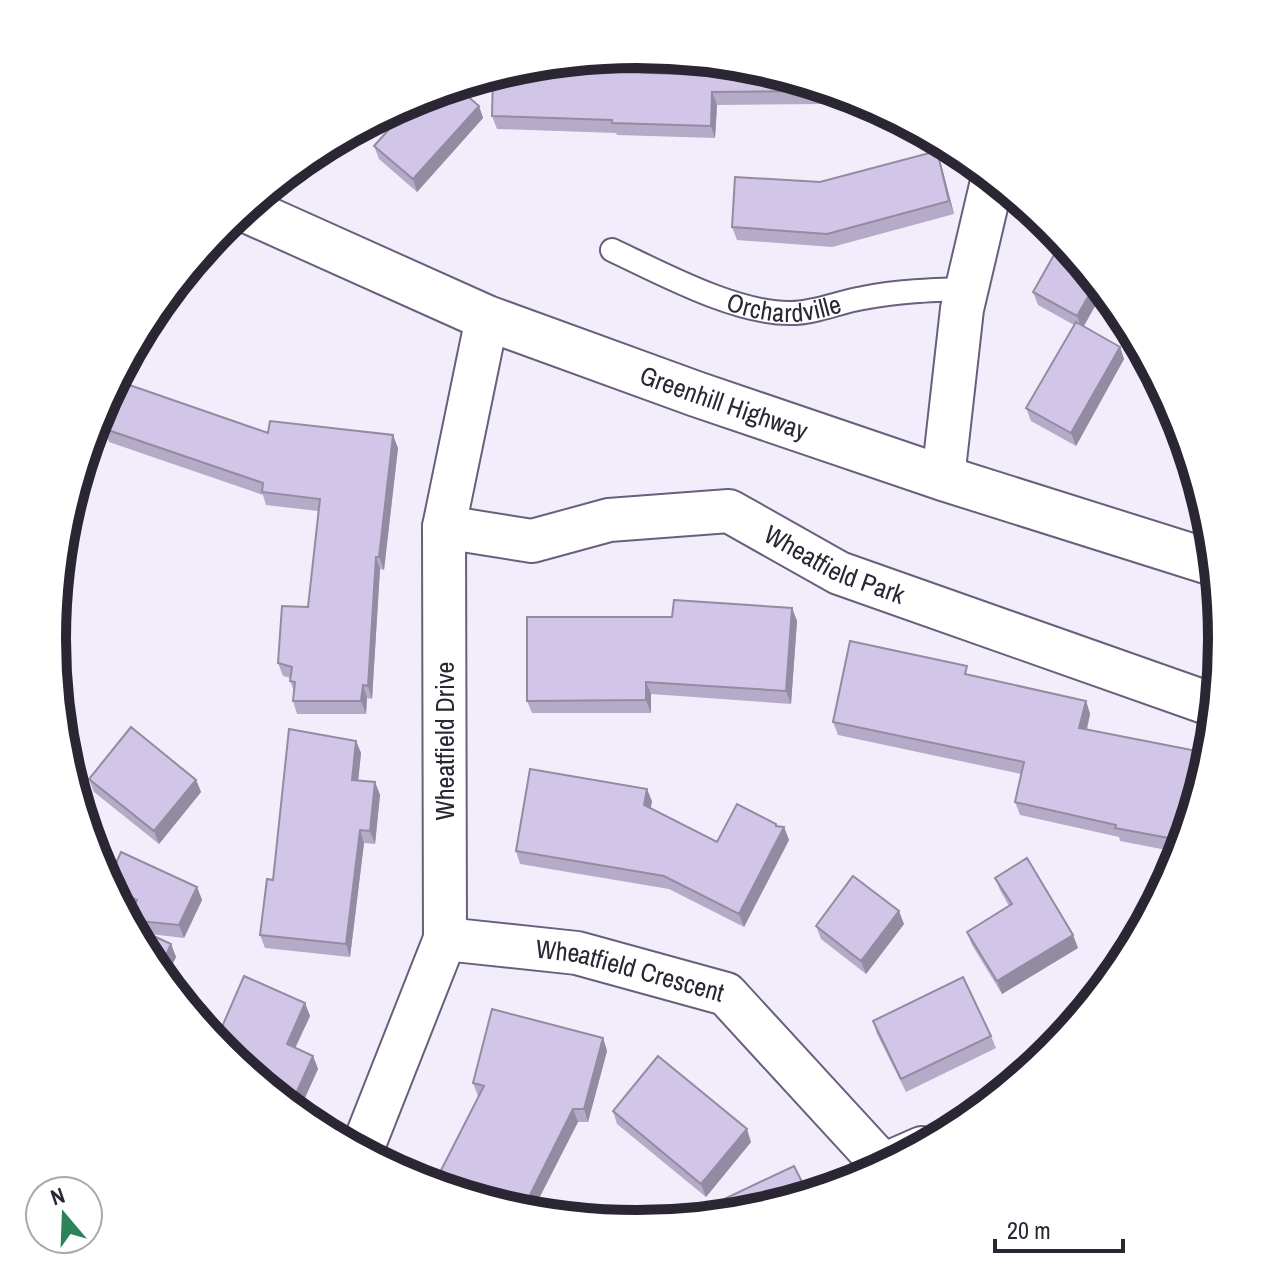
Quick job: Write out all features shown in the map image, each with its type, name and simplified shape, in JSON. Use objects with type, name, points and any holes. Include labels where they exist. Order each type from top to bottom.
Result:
[{"type":"main road","name":"Greenhill Highway","points":[[256,214],[487,318],[696,394],[943,478],[1203,560]]},
{"type":"street","points":[[943,478],[962,309],[990,190]]},
{"type":"street","name":"Wheatfield Drive","points":[[365,1141],[445,939],[444,527],[487,318]]},
{"type":"street","name":"Wheatfield Park","points":[[444,527],[532,541],[609,520],[729,511],[839,573],[1205,702]]},
{"type":"street","name":"Wheatfield Crescent","points":[[445,939],[577,953],[726,994],[876,1158]]},
{"type":"lane","name":"Orchardville","points":[[612,250],[693,287],[762,311],[792,314],[907,290],[967,289]]},
{"type":"building","points":[[677,69],[712,73],[799,91],[712,92],[711,126],[492,116],[493,86],[592,70],[677,74]]},
{"type":"building","points":[[466,94],[479,106],[413,179],[374,146],[395,123],[454,98]]},
{"type":"building","points":[[934,152],[938,154],[949,201],[827,234],[732,227],[735,177],[820,182]]},
{"type":"building","points":[[1056,251],[1091,292],[1077,316],[1033,292]]},
{"type":"building","points":[[1076,322],[1120,347],[1071,433],[1026,408]]},
{"type":"building","points":[[127,384],[268,433],[270,421],[393,435],[379,557],[376,557],[368,686],[363,685],[361,701],[293,701],[295,682],[290,681],[292,667],[278,663],[282,606],[308,607],[320,499],[262,492],[263,483],[107,430]]},
{"type":"building","points":[[674,600],[792,608],[786,691],[646,682],[646,700],[527,701],[527,617],[672,617]]},
{"type":"building","points":[[850,641],[967,666],[965,674],[1086,701],[1079,728],[1198,751],[1173,839],[1115,828],[1116,825],[1015,802],[1024,762],[833,722]]},
{"type":"building","points":[[131,727],[196,780],[154,831],[89,779]]},
{"type":"building","points":[[289,729],[356,741],[352,780],[375,782],[370,831],[360,830],[346,944],[260,935],[267,879],[273,880]]},
{"type":"building","points":[[530,769],[647,789],[644,805],[717,842],[737,804],[776,826],[784,827],[739,914],[664,876],[516,851]]},
{"type":"building","points":[[121,852],[197,887],[179,925],[141,921],[134,908],[137,900],[127,895],[114,867]]},
{"type":"building","points":[[1027,858],[1073,935],[997,981],[967,932],[1012,904],[995,878]]},
{"type":"building","points":[[853,876],[899,911],[861,961],[816,926]]},
{"type":"building","points":[[148,933],[171,944],[164,960]]},
{"type":"building","points":[[244,976],[305,1003],[287,1044],[313,1056],[295,1096],[233,1044],[221,1030]]},
{"type":"building","points":[[963,977],[991,1036],[901,1079],[873,1021]]},
{"type":"building","points":[[492,1009],[603,1038],[584,1109],[573,1109],[527,1200],[439,1175],[484,1086],[473,1083]]},
{"type":"building","points":[[658,1056],[747,1129],[701,1184],[613,1111]]},
{"type":"building","points":[[794,1166],[804,1186],[749,1200],[719,1205],[718,1202]]}]
